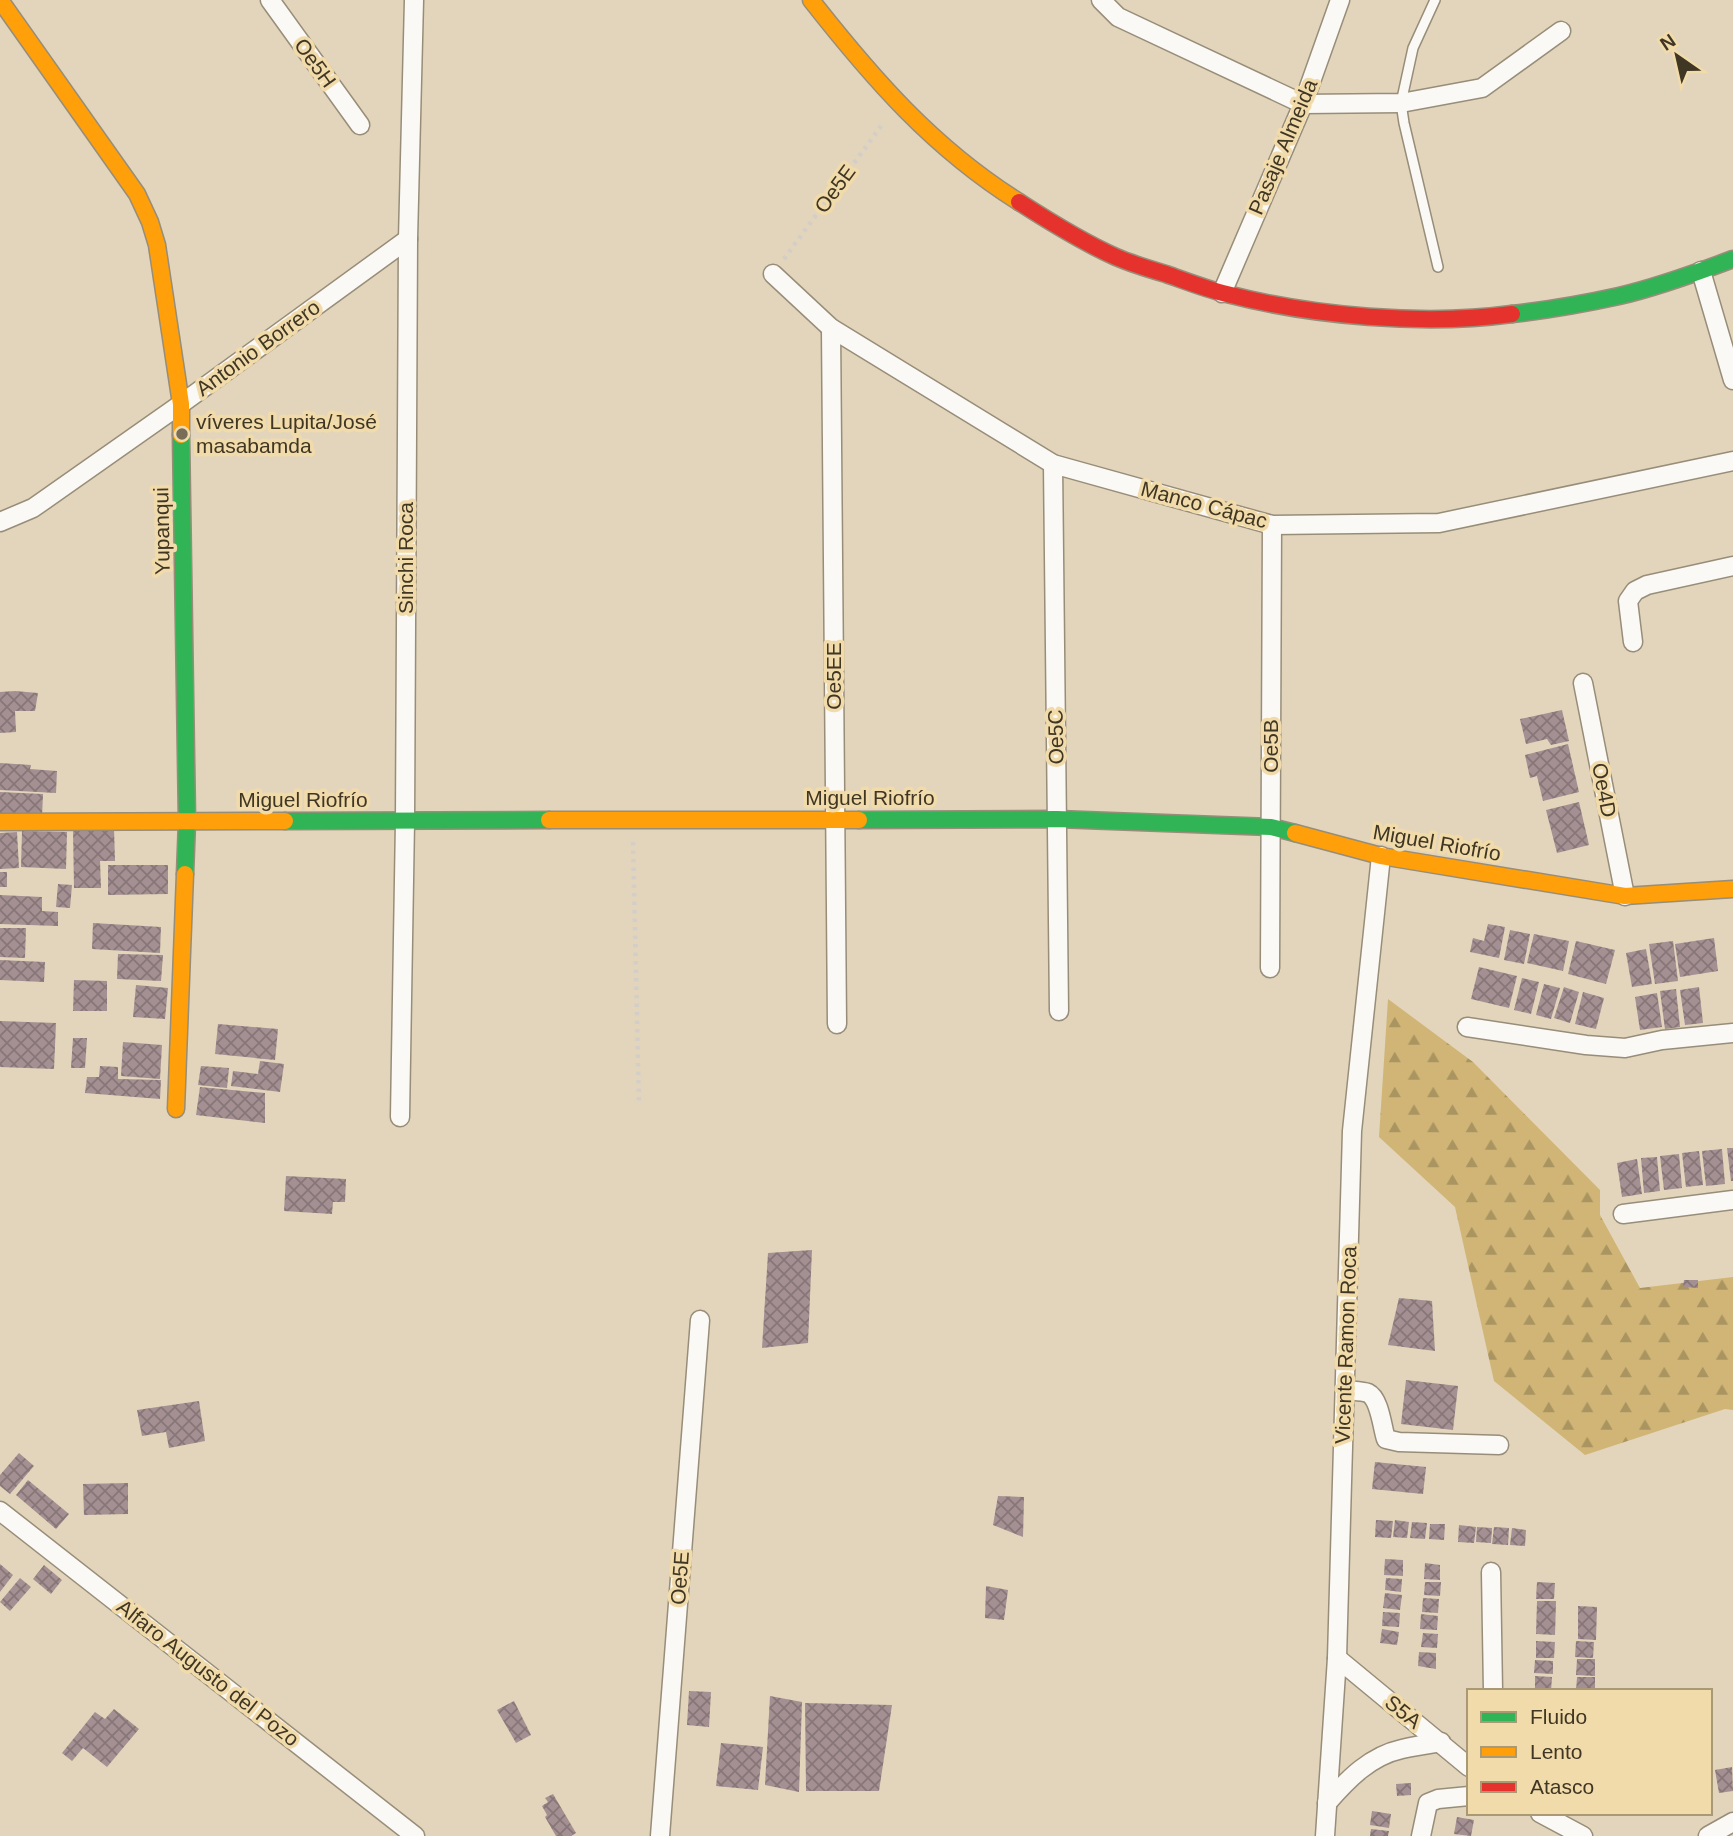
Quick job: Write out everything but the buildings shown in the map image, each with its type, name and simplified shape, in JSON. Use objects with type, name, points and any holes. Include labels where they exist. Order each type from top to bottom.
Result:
[{"type":"street","name":"Yupanqui","points":[[0,0],[137,194],[158,245],[181,404],[187,821],[176,1110]]},
{"type":"street","name":"Oe5H","points":[[270,0],[360,125]]},
{"type":"street","name":"Sinchi Roca","points":[[400,1117],[405,821],[408,239],[414,0]]},
{"type":"street","points":[[811,0],[897,104],[946,149],[993,186],[1054,224],[1118,258],[1222,293],[1311,311],[1356,316],[1403,319],[1471,318],[1546,310],[1606,299],[1733,259]]},
{"type":"street","points":[[1101,0],[1118,17],[1303,104],[1401,103],[1482,88],[1561,31]]},
{"type":"street","name":"Pasaje Almeida","points":[[1222,293],[1303,104],[1340,0]]},
{"type":"street","name":"Antonio Borrero","points":[[0,522],[33,508],[408,239]]},
{"type":"street","points":[[1701,271],[1733,380]]},
{"type":"street","name":"Manco Cápac","points":[[773,274],[831,328],[1053,464],[1272,525],[1440,523],[1733,461]]},
{"type":"street","name":"Oe5EE","points":[[831,328],[837,1024]]},
{"type":"street","name":"Oe5C","points":[[1053,464],[1059,1011]]},
{"type":"street","name":"Oe5B","points":[[1270,968],[1272,525]]},
{"type":"street","points":[[1633,642],[1628,601],[1635,591],[1733,566]]},
{"type":"street","name":"Oe4D","points":[[1583,683],[1625,896]]},
{"type":"street","name":"Miguel Riofrío","points":[[0,822],[1057,819],[1271,827],[1381,856],[1625,896],[1733,889]]},
{"type":"street","name":"Vicente Ramon Roca","points":[[1325,1836],[1337,1658],[1352,1131],[1381,856]]},
{"type":"street","points":[[1467,1027],[1586,1045],[1625,1048],[1662,1040],[1733,1033]]},
{"type":"street","points":[[1623,1214],[1733,1200]]},
{"type":"street","name":"Oe5E","points":[[660,1836],[700,1320]]},
{"type":"street","points":[[1345,1390],[1368,1394],[1374,1399],[1386,1439],[1399,1442],[1499,1445]]},
{"type":"street","name":"Alfaro Augusto del Pozo","points":[[0,1511],[415,1836]]},
{"type":"street","points":[[1492,1572],[1493,1689]]},
{"type":"street","name":"S5A","points":[[1337,1658],[1441,1742],[1467,1759]]},
{"type":"street","points":[[1327,1803],[1347,1780],[1374,1760],[1400,1749],[1441,1742]]},
{"type":"street","points":[[1421,1836],[1428,1803],[1438,1799],[1467,1796]]},
{"type":"street","points":[[1544,1815],[1583,1836]]},
{"type":"street","points":[[1708,1836],[1733,1822]]},
{"type":"lane","points":[[1435,0],[1413,48],[1401,103],[1438,267]]},
{"type":"path","name":"Oe5E","points":[[773,274],[897,104]]},
{"type":"path","points":[[632,820],[639,1103]]},
{"type":"green space","points":[[1388,999],[1473,1062],[1600,1190],[1600,1215],[1640,1288],[1733,1277],[1733,1410],[1725,1409],[1585,1455],[1494,1381],[1455,1207],[1379,1137]]},
{"type":"traffic: fast","points":[[1512,314],[1634,292],[1733,259]]},
{"type":"traffic: fast","points":[[181,435],[187,821],[185,874]]},
{"type":"traffic: fast","points":[[859,820],[1057,819],[1271,827],[1295,833]]},
{"type":"traffic: fast","points":[[285,821],[549,820]]},
{"type":"traffic: slow","points":[[0,0],[137,194],[150,222],[157,245],[181,404],[181,435]]},
{"type":"traffic: slow","points":[[811,0],[906,110],[959,159],[1019,202]]},
{"type":"traffic: slow","points":[[549,820],[859,820]]},
{"type":"traffic: slow","points":[[0,822],[285,821]]},
{"type":"traffic: slow","points":[[1295,833],[1381,856],[1625,896],[1733,889]]},
{"type":"traffic: slow","points":[[176,1109],[185,874]]},
{"type":"traffic: jam","points":[[1019,202],[1122,260],[1211,290],[1260,302],[1331,313],[1406,319],[1512,314]]},
{"type":"place","name":"víveres Lupita/José masabamda","points":[[182,434]]}]
